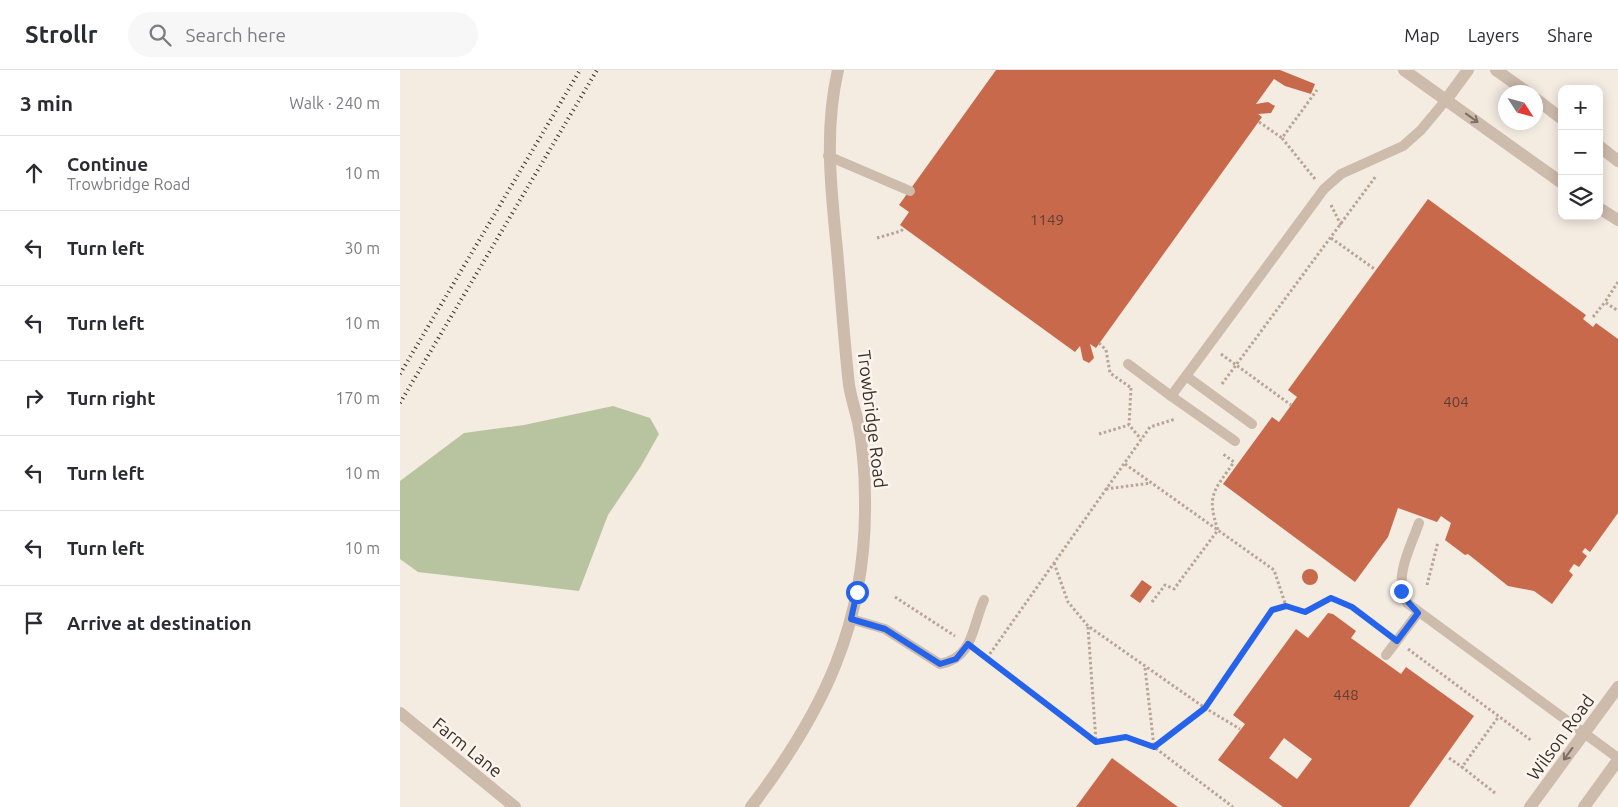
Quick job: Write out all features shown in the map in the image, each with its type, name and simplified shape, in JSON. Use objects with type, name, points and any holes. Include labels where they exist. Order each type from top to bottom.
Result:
[{"type":"street","name":"Trowbridge Road","points":[[752,807],[792,752],[827,688],[851,619],[862,564],[866,499],[862,452],[849,387],[828,156],[830,117],[838,70]]},
{"type":"street","points":[[1404,70],[1558,180]]},
{"type":"street","points":[[1446,100],[1468,70]]},
{"type":"street","points":[[1496,70],[1517,85]]},
{"type":"street","points":[[1543,104],[1558,116]]},
{"type":"street","points":[[1603,149],[1618,161]]},
{"type":"street","points":[[1603,211],[1618,220]]},
{"type":"street","name":"Wilson Road","points":[[1530,807],[1618,687]]},
{"type":"street","name":"Farm Lane","points":[[400,713],[515,807]]},
{"type":"street","points":[[1584,807],[1618,759]]},
{"type":"lane","points":[[1171,396],[1324,189],[1341,174],[1402,146],[1421,130],[1446,100]]},
{"type":"lane","points":[[828,156],[910,191]]},
{"type":"lane","points":[[1128,364],[1235,441]]},
{"type":"lane","points":[[1186,376],[1252,424]]},
{"type":"lane","points":[[1419,523],[1400,577],[1401,591],[1408,602],[1418,613],[1584,732],[1618,759]]},
{"type":"lane","points":[[851,619],[885,629],[940,664],[956,659],[968,644],[984,600]]},
{"type":"lane","points":[[1386,655],[1418,613]]},
{"type":"path","points":[[1282,138],[1317,90]]},
{"type":"path","points":[[1259,122],[1282,138],[1324,189],[1341,225]]},
{"type":"path","points":[[1210,393],[1226,381],[1377,175],[1384,173]]},
{"type":"path","points":[[877,238],[904,228]]},
{"type":"path","points":[[1331,238],[1376,270]]},
{"type":"path","points":[[1593,317],[1618,282]]},
{"type":"path","points":[[1605,302],[1618,311]]},
{"type":"path","points":[[1099,343],[1106,350],[1110,373],[1138,393]]},
{"type":"path","points":[[1208,345],[1291,405]]},
{"type":"path","points":[[1131,388],[1129,425],[1141,439]]},
{"type":"path","points":[[987,658],[1150,427],[1174,419],[1189,408]]},
{"type":"path","points":[[1167,414],[1182,424]]},
{"type":"path","points":[[1098,434],[1129,425]]},
{"type":"path","points":[[1218,530],[1211,509],[1213,493],[1234,462],[1219,451]]},
{"type":"path","points":[[1124,464],[1274,570],[1286,606]]},
{"type":"path","points":[[1106,489],[1151,483]]},
{"type":"path","points":[[1152,602],[1164,585],[1174,589],[1218,530]]},
{"type":"path","points":[[1427,585],[1438,542]]},
{"type":"path","points":[[1054,563],[1068,602],[1088,626],[1145,667],[1240,730]]},
{"type":"path","points":[[895,597],[968,644],[1096,742],[1126,737],[1154,747],[1233,807]]},
{"type":"path","points":[[1154,747],[1205,708],[1272,610],[1286,606],[1305,612],[1331,598],[1352,607],[1532,740]]},
{"type":"path","points":[[1088,626],[1096,742]]},
{"type":"path","points":[[1145,667],[1154,747]]},
{"type":"path","points":[[1462,768],[1499,716]]},
{"type":"path","points":[[1449,758],[1495,793]]},
{"type":"green space","points":[[613,406],[650,418],[659,434],[641,466],[608,515],[579,591],[418,572],[400,559],[400,481],[464,433],[524,425]]},
{"type":"building","points":[[996,70],[1280,70],[1315,84],[1311,94],[1285,86],[1274,79],[1256,104],[1268,102],[1275,106],[1271,113],[1258,114],[1262,117],[1096,348],[1090,344],[1094,358],[1089,363],[1083,360],[1080,346],[1075,352],[900,225],[909,212],[899,205]]},
{"type":"building","points":[[1428,199],[1586,315],[1583,319],[1593,327],[1596,323],[1618,339],[1618,513],[1590,552],[1585,548],[1582,552],[1587,556],[1579,567],[1574,564],[1569,571],[1573,575],[1552,604],[1534,591],[1508,586],[1468,554],[1465,555],[1445,540],[1451,523],[1441,516],[1437,522],[1398,508],[1388,537],[1355,582],[1223,484],[1272,417],[1279,422],[1297,397],[1288,390]]},
{"type":"building","points":[[1307,569],[1313,569],[1318,574],[1316,583],[1307,585],[1302,580],[1302,574]]},
{"type":"building","points":[[1142,580],[1152,587],[1140,603],[1130,596]]},
{"type":"building","points":[[1328,613],[1333,614],[1356,631],[1351,638],[1401,674],[1406,667],[1474,716],[1409,807],[1283,807],[1218,760],[1245,724],[1233,715],[1296,629],[1308,638]],"holes":[[[1284,738],[1312,759],[1297,779],[1269,758]]]},
{"type":"building","points":[[1112,758],[1178,807],[1076,807]]},
{"type":"railway","points":[[400,374],[580,70]]},
{"type":"railway","points":[[400,403],[597,70]]},
{"type":"route","points":[[857,592],[851,619],[885,629],[940,664],[949,663],[956,659],[963,653],[968,644],[1096,742],[1126,737],[1154,747],[1205,708],[1272,610],[1286,606],[1305,612],[1331,598],[1352,607],[1397,641],[1418,613],[1401,591]]}]
